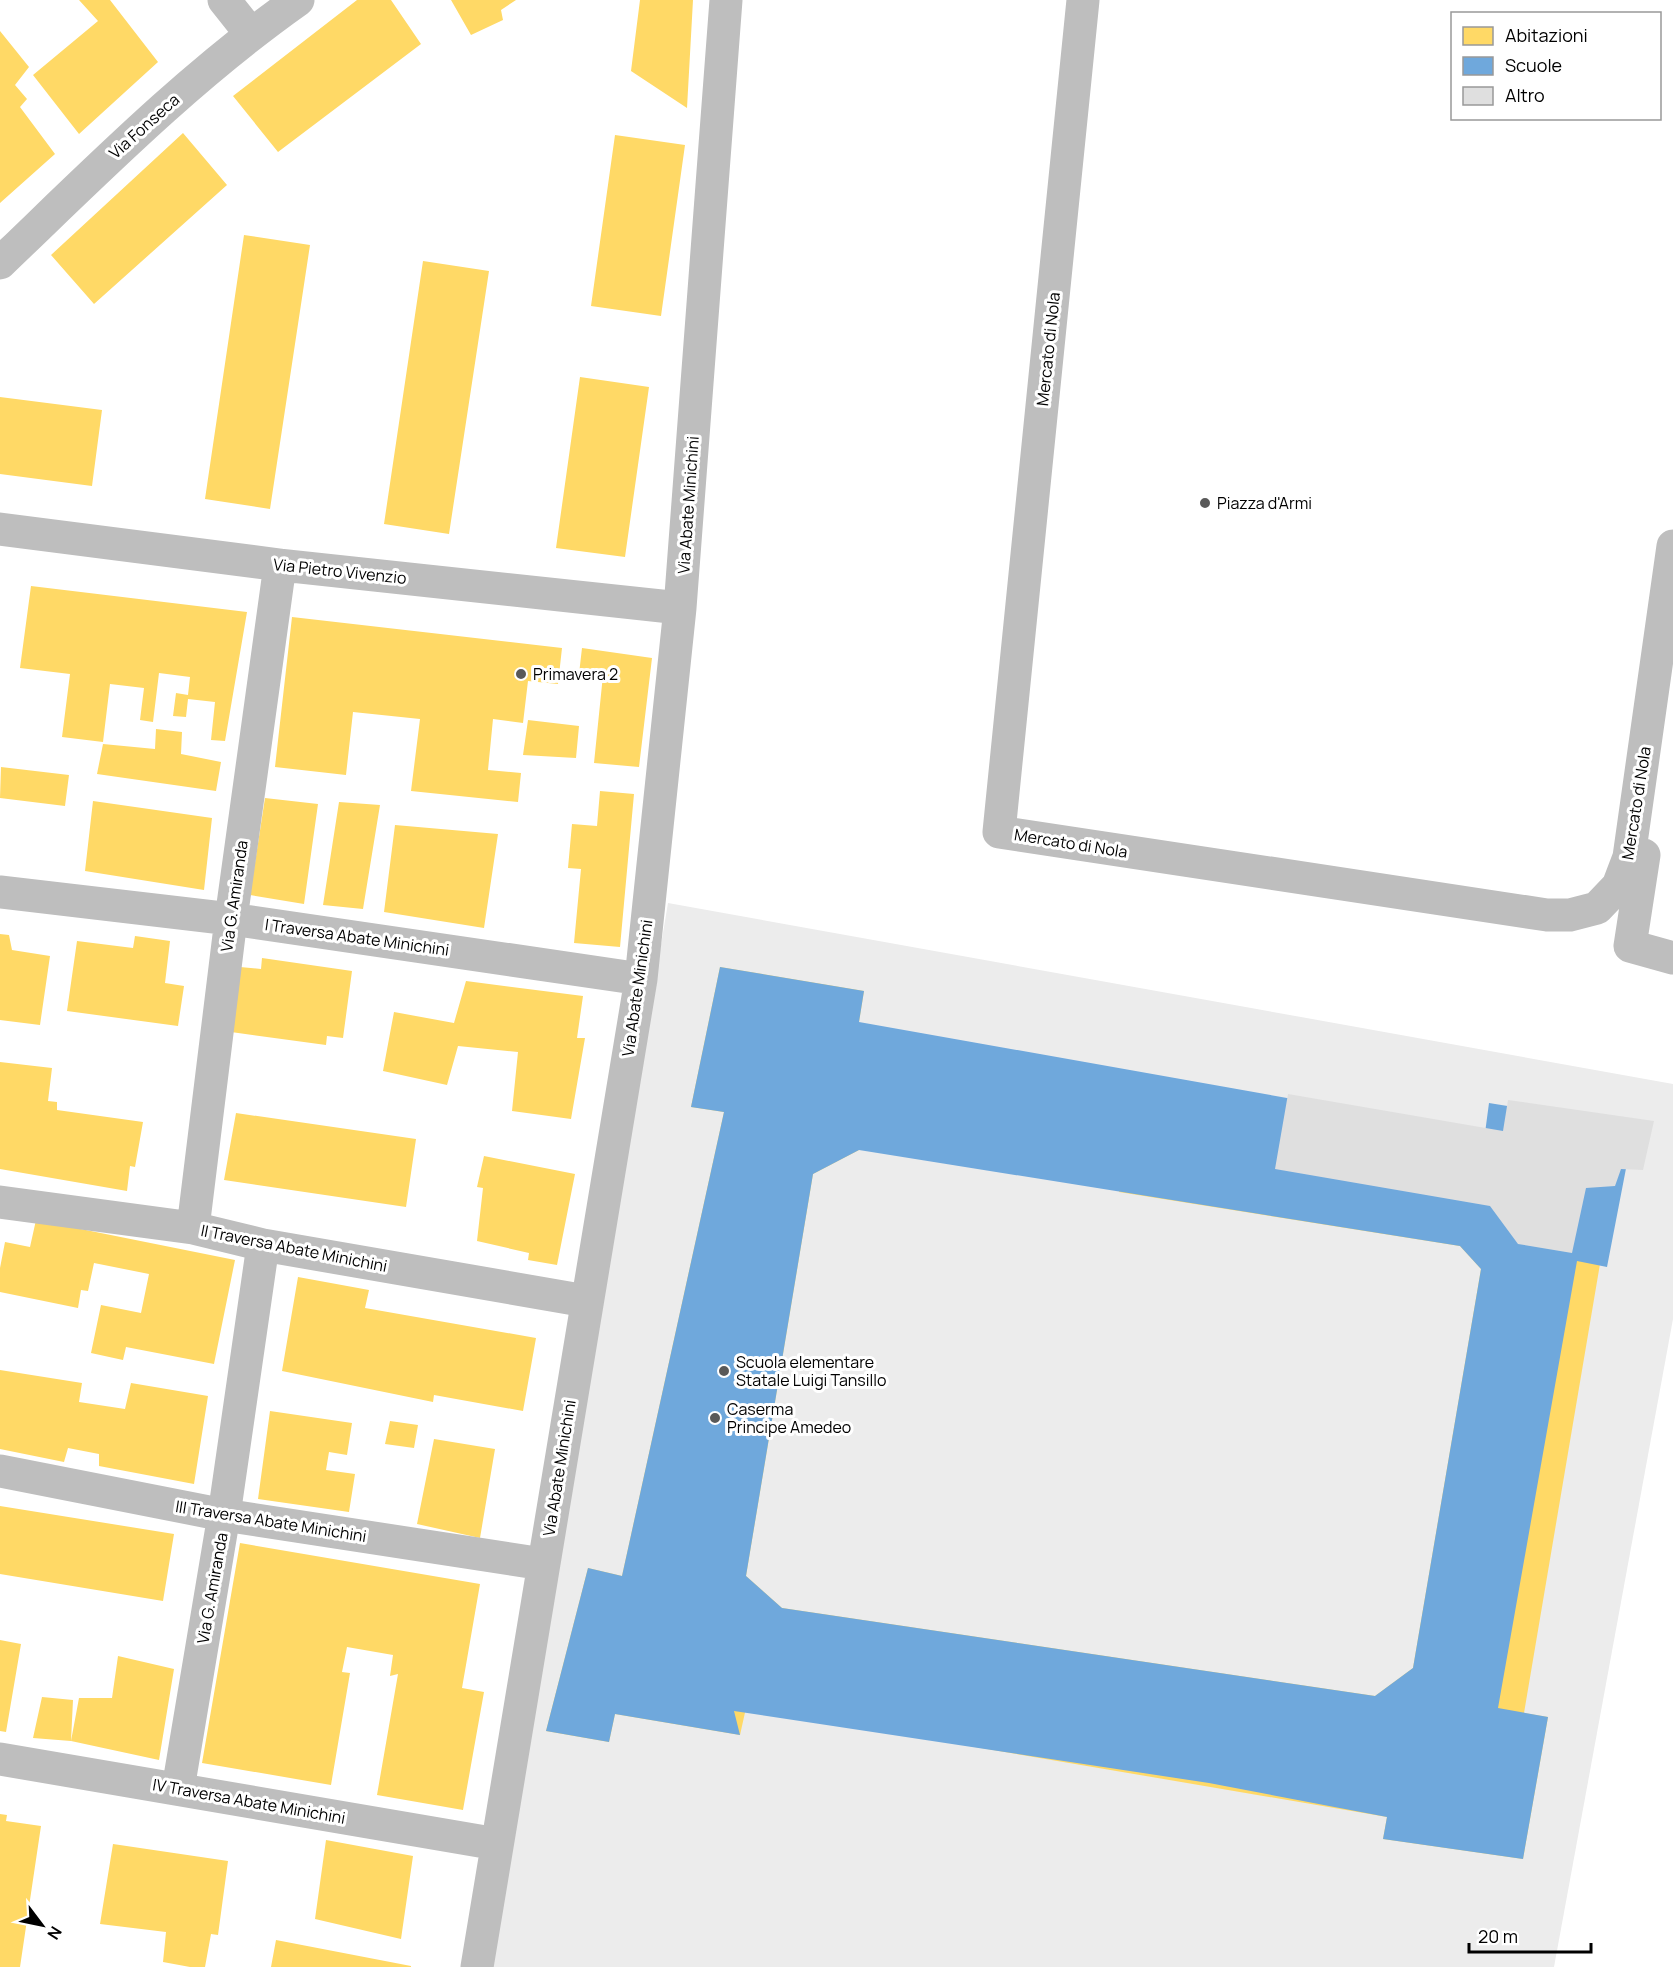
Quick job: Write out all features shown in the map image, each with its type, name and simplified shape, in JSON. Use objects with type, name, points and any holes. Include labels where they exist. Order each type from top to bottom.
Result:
[{"type":"street","points":[[224,0],[250,34]]},
{"type":"street","name":"Via Fonseca","points":[[0,263],[151,118],[250,34],[298,0]]},
{"type":"street","name":"Via Abate Minichini","points":[[477,1967],[641,979],[680,608],[726,0]]},
{"type":"street","name":"Mercato di Nola","points":[[1083,0],[999,832],[1547,915],[1570,915],[1597,908],[1618,886],[1629,857],[1673,546]]},
{"type":"street","name":"Via Pietro Vivenzio","points":[[0,529],[280,565],[680,608]]},
{"type":"street","name":"Via G. Amiranda","points":[[193,1228],[231,919],[280,565]]},
{"type":"street","points":[[1673,669],[1630,946],[1673,958]]},
{"type":"street","name":"I Traversa Abate Minichini","points":[[0,892],[231,919],[641,979]]},
{"type":"street","name":"II Traversa Abate Minichini","points":[[0,1202],[193,1228],[264,1245],[586,1301]]},
{"type":"street","name":"Via G. Amiranda","points":[[178,1789],[224,1515],[264,1245]]},
{"type":"street","name":"III Traversa Abate Minichini","points":[[0,1471],[224,1515],[543,1564]]},
{"type":"street","name":"IV Traversa Abate Minichini","points":[[0,1759],[498,1844]]},
{"type":"shaded area","points":[[668,903],[1673,1084],[1673,1319],[1554,1967],[493,1967],[530,1729]]},
{"type":"building: Abitazioni","points":[[79,0],[110,0],[158,62],[79,134],[33,75],[98,21]]},
{"type":"building: Abitazioni","points":[[357,0],[391,0],[421,44],[278,152],[233,96]]},
{"type":"building: Abitazioni","points":[[451,0],[516,0],[501,10],[503,20],[471,35]]},
{"type":"building: Abitazioni","points":[[640,0],[693,0],[687,108],[631,71]]},
{"type":"building: Abitazioni","points":[[0,31],[29,67],[15,85],[27,99],[20,107],[55,154],[0,203]]},
{"type":"building: Abitazioni","points":[[183,133],[227,185],[94,304],[51,255]]},
{"type":"building: Abitazioni","points":[[615,135],[685,145],[661,316],[591,306]]},
{"type":"building: Abitazioni","points":[[244,235],[310,245],[270,509],[205,499]]},
{"type":"building: Abitazioni","points":[[423,261],[489,271],[449,534],[384,524]]},
{"type":"building: Abitazioni","points":[[580,377],[649,387],[625,557],[556,548]]},
{"type":"building: Abitazioni","points":[[0,397],[102,410],[92,486],[0,474]]},
{"type":"building: Abitazioni","points":[[31,586],[247,612],[225,741],[211,740],[215,702],[188,699],[186,717],[173,716],[176,693],[188,695],[190,677],[159,673],[153,722],[140,720],[144,688],[110,684],[103,742],[62,737],[70,674],[20,668]]},
{"type":"building: Abitazioni","points":[[292,617],[562,648],[558,684],[528,681],[523,723],[493,719],[488,770],[521,773],[518,802],[411,791],[420,719],[353,712],[346,775],[275,767]]},
{"type":"building: Abitazioni","points":[[582,648],[652,658],[639,767],[594,763],[603,675],[579,674]]},
{"type":"building: Abitazioni","points":[[528,720],[579,726],[576,758],[523,755]]},
{"type":"building: Abitazioni","points":[[156,729],[182,732],[181,754],[221,762],[216,791],[97,774],[103,744],[155,749]]},
{"type":"building: Abitazioni","points":[[1,767],[69,775],[65,806],[0,798]]},
{"type":"building: Abitazioni","points":[[600,791],[634,794],[620,947],[574,943],[581,869],[568,868],[572,824],[597,826]]},
{"type":"building: Abitazioni","points":[[265,798],[318,804],[304,904],[250,895]]},
{"type":"building: Abitazioni","points":[[93,801],[212,818],[204,890],[85,871]]},
{"type":"building: Abitazioni","points":[[339,802],[380,805],[363,909],[323,905]]},
{"type":"building: Abitazioni","points":[[395,825],[498,834],[484,928],[384,912]]},
{"type":"building: Abitazioni","points":[[0,934],[9,935],[12,950],[50,956],[40,1025],[0,1020]]},
{"type":"building: Abitazioni","points":[[135,936],[170,941],[165,983],[184,986],[178,1026],[67,1011],[77,941],[133,948]]},
{"type":"building: Abitazioni","points":[[262,958],[352,971],[343,1038],[327,1036],[326,1045],[231,1032],[240,967],[261,969]]},
{"type":"building: Abitazioni","name":"Caserma Principe Amedeo","points":[[720,967],[864,991],[859,1022],[859,1150],[813,1174],[746,1576],[782,1608],[1375,1696],[1413,1668],[1481,1269],[1460,1246],[1119,1192],[1129,1143],[1490,1206],[1518,1244],[1601,1258],[1524,1713],[1548,1717],[1523,1859],[1383,1839],[1387,1817],[746,1708],[740,1735],[615,1714],[609,1742],[546,1731],[588,1568],[622,1576],[724,1112],[691,1107]]},
{"type":"building: Abitazioni","points":[[466,981],[583,996],[577,1038],[585,1038],[571,1119],[512,1111],[518,1052],[458,1046],[447,1085],[383,1071],[394,1012],[454,1023]]},
{"type":"building: Abitazioni","points":[[0,1062],[52,1068],[48,1101],[57,1102],[57,1110],[143,1122],[135,1167],[130,1166],[127,1191],[0,1169]]},
{"type":"building: Abitazioni","points":[[236,1113],[416,1139],[406,1207],[224,1180]]},
{"type":"building: Abitazioni","points":[[484,1156],[575,1174],[557,1265],[528,1260],[529,1253],[477,1241],[483,1188],[477,1187]]},
{"type":"building: Abitazioni","points":[[36,1220],[235,1260],[214,1364],[126,1347],[123,1360],[91,1353],[101,1305],[141,1313],[149,1274],[94,1263],[88,1291],[81,1290],[78,1308],[0,1292],[0,1268],[5,1242],[30,1247]]},
{"type":"building: Abitazioni","points":[[298,1277],[369,1290],[365,1308],[536,1338],[523,1411],[434,1395],[433,1402],[282,1371]]},
{"type":"building: Abitazioni","points":[[0,1370],[82,1383],[79,1402],[125,1409],[131,1383],[208,1396],[194,1484],[99,1466],[99,1454],[68,1448],[64,1462],[0,1449]]},
{"type":"building: Abitazioni","points":[[270,1411],[352,1423],[347,1455],[329,1452],[326,1470],[355,1474],[349,1512],[258,1499]]},
{"type":"building: Abitazioni","points":[[390,1421],[418,1425],[414,1448],[385,1444]]},
{"type":"building: Abitazioni","points":[[434,1439],[495,1449],[480,1538],[417,1524]]},
{"type":"building: Abitazioni","points":[[0,1506],[174,1534],[163,1601],[0,1574]]},
{"type":"building: Abitazioni","points":[[240,1543],[480,1584],[462,1688],[484,1692],[463,1810],[377,1795],[398,1674],[390,1676],[393,1655],[347,1647],[342,1672],[350,1673],[331,1785],[202,1763]]},
{"type":"building: Abitazioni","points":[[0,1640],[21,1644],[6,1732],[0,1731]]},
{"type":"building: Abitazioni","points":[[118,1656],[174,1669],[159,1760],[71,1741],[79,1698],[112,1698]]},
{"type":"building: Abitazioni","points":[[42,1697],[73,1700],[71,1741],[33,1738]]},
{"type":"building: Abitazioni","points":[[0,1814],[7,1815],[6,1821],[41,1826],[20,1967],[0,1967]]},
{"type":"building: Abitazioni","points":[[326,1840],[413,1856],[401,1939],[315,1919]]},
{"type":"building: Abitazioni","points":[[113,1844],[228,1861],[218,1935],[211,1934],[205,1967],[163,1962],[166,1932],[100,1924]]},
{"type":"building: Abitazioni","points":[[276,1940],[411,1966],[411,1967],[271,1967]]},
{"type":"building: Scuole","name":"Caserma Principe Amedeo","points":[[720,967],[864,991],[859,1022],[1485,1133],[1489,1103],[1634,1127],[1607,1267],[1577,1261],[1498,1708],[1548,1717],[1523,1859],[1383,1839],[1387,1817],[1209,1783],[734,1711],[740,1735],[615,1714],[609,1742],[546,1731],[588,1568],[622,1576],[724,1112],[691,1107]],"holes":[[[859,1150],[1460,1246],[1481,1269],[1413,1668],[1375,1696],[782,1608],[746,1576],[813,1174]]]},
{"type":"building: Altro","points":[[1288,1094],[1503,1131],[1508,1100],[1654,1121],[1643,1170],[1621,1169],[1615,1186],[1586,1188],[1572,1253],[1518,1244],[1490,1206],[1275,1169]]},
{"type":"place","name":"Piazza d'Armi","points":[[1205,503]]},
{"type":"place","name":"Primavera 2","points":[[521,674]]},
{"type":"place","name":"Scuola elementare Statale Luigi Tansillo","points":[[724,1371]]},
{"type":"place","name":"Caserma Principe Amedeo","points":[[715,1418]]}]
